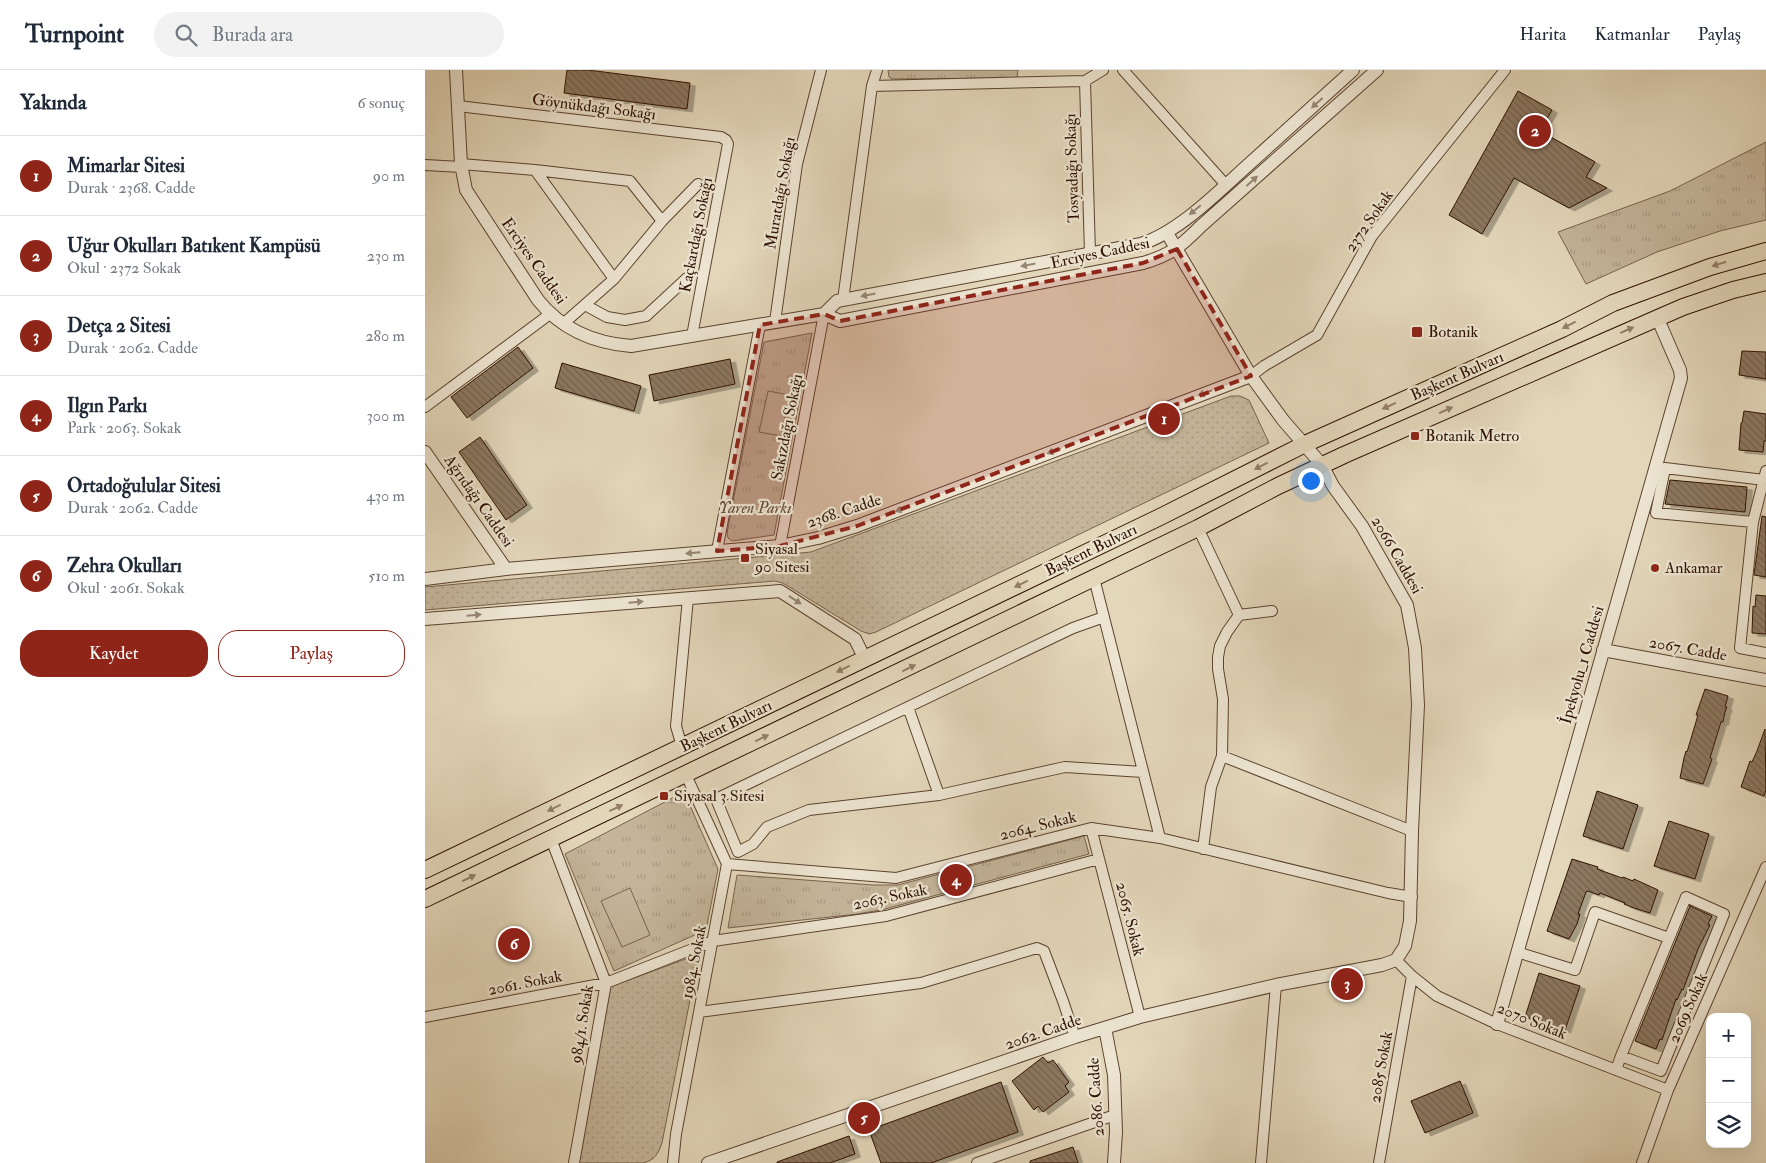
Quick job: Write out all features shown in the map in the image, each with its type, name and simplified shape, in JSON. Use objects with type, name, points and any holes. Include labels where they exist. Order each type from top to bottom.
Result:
[{"type":"main road","name":"Başkent Bulvarı","points":[[425,870],[1160,517],[1305,444],[1562,329],[1613,303],[1701,270],[1766,251]]},
{"type":"main road","name":"Başkent Bulvarı","points":[[425,899],[1198,528],[1321,465],[1657,317],[1733,290],[1766,282]]},
{"type":"street","name":"Erciyes Caddesi","points":[[457,70],[461,165],[463,180],[469,195],[538,300],[550,314],[583,335],[615,345],[631,346],[824,314],[839,321],[1143,263],[1158,258],[1177,249],[1377,70]]},
{"type":"street","name":"Muratdağı Sokağı","points":[[775,322],[797,164],[821,70]]},
{"type":"street","points":[[843,300],[873,86],[877,70]]},
{"type":"street","points":[[873,86],[1085,81],[1103,70]]},
{"type":"street","points":[[1123,70],[1226,185]]},
{"type":"street","name":"Erciyes Caddesi","points":[[824,314],[837,301],[1141,244],[1167,233],[1226,185],[1353,70]]},
{"type":"street","name":"2372 Sokak","points":[[1251,376],[1264,366],[1317,335],[1372,236],[1505,70]]},
{"type":"street","name":"Tosyadağı Sokağı","points":[[1085,81],[1090,254]]},
{"type":"street","name":"Göynükdağı Sokağı","points":[[458,106],[721,137],[726,140]]},
{"type":"street","name":"Kaçkardağı Sokağı","points":[[692,336],[728,144],[726,140]]},
{"type":"street","points":[[425,165],[461,165],[535,170],[630,181],[662,221]]},
{"type":"street","points":[[535,170],[613,279]]},
{"type":"street","points":[[563,324],[613,279],[662,221],[698,184]]},
{"type":"street","name":"2066 Caddesi","points":[[1167,233],[1251,376],[1283,420],[1321,465],[1333,486],[1363,526],[1407,605],[1415,648],[1418,705],[1412,831],[1412,897],[1409,931],[1405,946],[1396,960]]},
{"type":"street","points":[[585,305],[607,317],[625,320],[647,316],[687,278]]},
{"type":"street","points":[[425,407],[550,314]]},
{"type":"street","name":"Sakızdağı Sokağı","points":[[779,546],[824,314]]},
{"type":"street","name":"İpekyolu_1 Caddesi","points":[[1497,1024],[1681,378],[1680,370],[1657,317]]},
{"type":"street","points":[[717,551],[761,325]]},
{"type":"street","name":"2368. Cadde","points":[[425,578],[779,546],[818,538],[857,526],[1251,376]]},
{"type":"street","name":"Ağrıdağı Caddesi","points":[[425,452],[506,570]]},
{"type":"street","points":[[1753,522],[1656,513],[1665,468],[1765,476],[1753,522],[1739,648],[1766,653]]},
{"type":"street","points":[[1198,528],[1239,615]]},
{"type":"street","points":[[1094,578],[1159,838]]},
{"type":"street","points":[[425,619],[780,591],[855,639],[865,659]]},
{"type":"street","points":[[682,747],[676,723],[688,598]]},
{"type":"street","points":[[1203,849],[1211,787],[1222,756],[1223,699],[1218,669],[1220,646],[1239,615],[1272,611]]},
{"type":"street","points":[[1104,617],[1073,628],[716,799],[738,852],[753,844],[767,827],[809,810],[939,796],[1065,767],[1143,772]]},
{"type":"street","name":"2067. Cadde","points":[[1603,650],[1766,680]]},
{"type":"street","points":[[908,707],[939,796]]},
{"type":"street","points":[[1222,756],[1412,831]]},
{"type":"street","points":[[686,775],[727,864]]},
{"type":"street","name":"2064. Sokak","points":[[727,864],[896,878],[1091,828],[1159,838],[1412,897]]},
{"type":"street","name":"2065. Sokak","points":[[1091,828],[1140,1017]]},
{"type":"street","name":"984/1. Sokak","points":[[551,839],[606,984],[574,1163]]},
{"type":"street","name":"2063. Sokak","points":[[713,941],[886,916],[1099,859]]},
{"type":"street","name":"1984. Sokak","points":[[673,1163],[727,864]]},
{"type":"street","name":"2069 Sokak","points":[[1642,1163],[1668,1090],[1766,867]]},
{"type":"street","points":[[1616,1070],[1621,1056],[1686,897],[1724,914],[1661,1071],[1621,1056]]},
{"type":"street","points":[[1517,952],[1575,970],[1595,912],[1669,938]]},
{"type":"street","name":"2061. Sokak","points":[[425,1018],[606,984],[713,941]]},
{"type":"street","points":[[699,1012],[921,983],[1037,948],[1044,951],[1075,1037]]},
{"type":"street","name":"2062. Cadde","points":[[708,1163],[1075,1037],[1140,1017],[1275,985],[1382,965],[1396,960]]},
{"type":"street","name":"2070 Sokak","points":[[1396,960],[1437,996],[1497,1024],[1668,1090]]},
{"type":"street","name":"2085 Sokak","points":[[1379,1163],[1412,976]]},
{"type":"street","points":[[1261,1163],[1275,985]]},
{"type":"street","name":"2086. Cadde","points":[[1105,1028],[1114,1075],[1114,1163]]},
{"type":"street","points":[[977,1163],[1115,1116]]},
{"type":"highlighted area","points":[[1177,249],[1251,376],[857,526],[780,546],[717,551],[760,325],[824,314],[840,321],[1143,263]]},
{"type":"green space","points":[[888,70],[1018,70],[1017,78],[892,79],[889,77]]},
{"type":"green space","points":[[1766,142],[1766,220],[1720,231],[1657,252],[1586,284],[1558,232],[1670,191]]},
{"type":"green space","name":"Yaren Parkı","points":[[812,333],[774,535],[732,541],[728,538],[727,533],[764,342]]},
{"type":"green space","points":[[768,391],[790,395],[781,436],[759,432]]},
{"type":"green space","points":[[1231,396],[1240,396],[1249,400],[1269,443],[869,634],[861,631],[783,583],[775,581],[425,610],[425,587],[811,552]]},
{"type":"green space","points":[[684,792],[718,869],[706,930],[614,971],[565,854]]},
{"type":"green space","points":[[1084,836],[1089,854],[885,909],[858,914],[728,928],[737,875],[873,885],[898,885]]},
{"type":"green space","points":[[630,888],[650,935],[622,947],[601,901]]},
{"type":"green space","points":[[691,957],[698,959],[662,1143],[657,1153],[653,1158],[643,1163],[576,1163],[610,987]]},
{"type":"building","points":[[567,70],[588,70],[690,83],[687,109],[564,93]]},
{"type":"building","points":[[1518,91],[1552,110],[1540,131],[1595,162],[1586,177],[1607,188],[1569,208],[1514,178],[1482,234],[1449,215]]},
{"type":"building","points":[[518,347],[533,368],[467,418],[451,397]]},
{"type":"building","points":[[1742,351],[1766,352],[1766,379],[1739,375]]},
{"type":"building","points":[[730,359],[735,384],[654,401],[649,375]]},
{"type":"building","points":[[562,363],[641,386],[634,411],[555,388]]},
{"type":"building","points":[[1744,411],[1766,414],[1766,441],[1764,441],[1763,452],[1739,450]]},
{"type":"building","points":[[480,437],[527,505],[506,520],[459,452]]},
{"type":"building","points":[[1670,480],[1747,487],[1745,512],[1665,504]]},
{"type":"building","points":[[1762,516],[1766,517],[1766,577],[1754,575]]},
{"type":"building","points":[[1756,595],[1766,596],[1766,634],[1752,633],[1753,606],[1755,607]]},
{"type":"building","points":[[1705,689],[1728,696],[1723,722],[1721,722],[1710,758],[1712,759],[1703,784],[1680,778],[1686,751],[1698,715],[1696,715]]},
{"type":"building","points":[[1765,729],[1766,790],[1764,796],[1741,787],[1750,761],[1752,762]]},
{"type":"building","points":[[1597,791],[1638,805],[1623,849],[1583,836]]},
{"type":"building","points":[[1669,821],[1709,834],[1695,879],[1654,866]]},
{"type":"building","points":[[1572,859],[1598,867],[1597,869],[1622,878],[1633,881],[1634,879],[1658,890],[1650,913],[1600,893],[1599,895],[1588,891],[1578,914],[1580,914],[1577,924],[1569,939],[1547,931]]},
{"type":"building","points":[[1690,906],[1712,916],[1708,924],[1710,925],[1698,949],[1683,990],[1676,999],[1662,1040],[1660,1039],[1656,1049],[1635,1041]]},
{"type":"building","points":[[1539,973],[1580,986],[1565,1030],[1525,1017]]},
{"type":"building","points":[[1043,1057],[1048,1063],[1053,1060],[1069,1082],[1065,1086],[1069,1092],[1043,1112],[1038,1106],[1034,1110],[1012,1081]]},
{"type":"building","points":[[1460,1081],[1473,1113],[1425,1133],[1411,1101]]},
{"type":"building","points":[[1001,1082],[1018,1132],[931,1163],[881,1163],[869,1130]]},
{"type":"building","points":[[849,1136],[855,1154],[830,1163],[777,1163],[777,1162]]},
{"type":"building","points":[[1073,1147],[1078,1163],[1030,1163],[1030,1161]]},
{"type":"place","name":"Uğur Okulları Batıkent Kampüsü","points":[[1535,131]]},
{"type":"place","name":"Botanik","points":[[1417,332]]},
{"type":"place","name":"Mimarlar Sitesi","points":[[1164,419]]},
{"type":"place","name":"Botanik Metro","points":[[1415,436]]},
{"type":"place","name":"Siyasal 90 Sitesi","points":[[745,558]]},
{"type":"place","name":"Ankamar","points":[[1655,568]]},
{"type":"place","name":"Siyasal 3 Sitesi","points":[[664,796]]},
{"type":"place","name":"Ilgın Parkı","points":[[956,880]]},
{"type":"place","name":"Zehra Okulları","points":[[514,944]]},
{"type":"place","name":"Detça 2 Sitesi","points":[[1347,984]]},
{"type":"place","name":"Ortadoğulular Sitesi","points":[[864,1118]]}]
